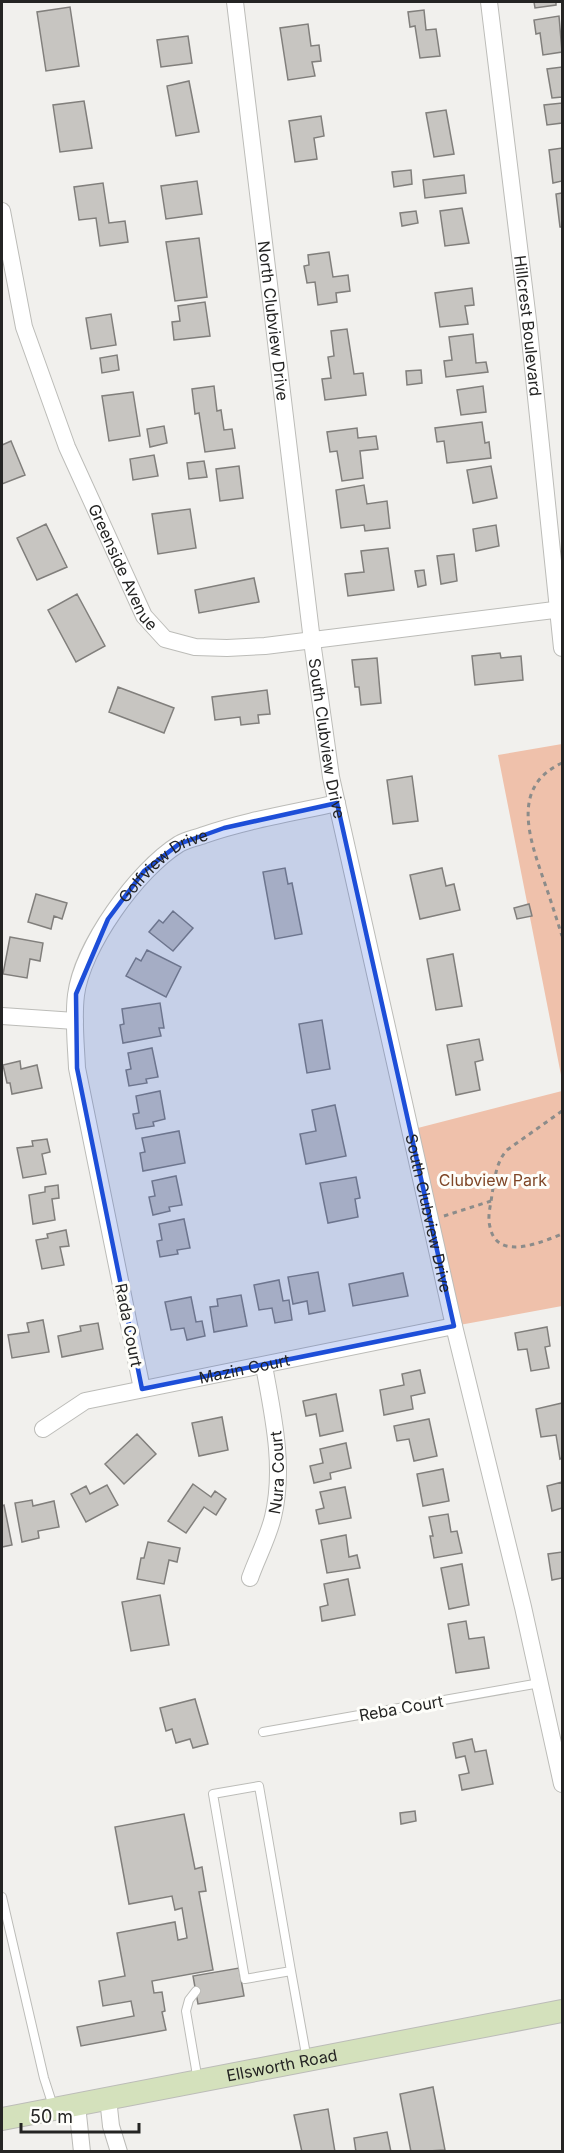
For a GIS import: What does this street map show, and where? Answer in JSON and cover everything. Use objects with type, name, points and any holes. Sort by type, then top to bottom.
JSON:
[{"type":"main road","name":"Ellsworth Road","points":[[2,2119],[562,2011]]},
{"type":"street","name":"North Clubview Drive","points":[[235,2],[312,641]]},
{"type":"street","name":"Hillcrest Boulevard","points":[[489,2],[528,320],[560,609],[562,648]]},
{"type":"street","name":"Greenside Avenue","points":[[2,211],[24,327],[67,447],[144,616],[165,639],[195,647],[246,647],[312,641],[560,609]]},
{"type":"street","name":"South Clubview Drive","points":[[312,641],[331,777],[454,1326],[540,1683],[562,1785]]},
{"type":"street","name":"Golfview Drive","points":[[116,1261],[77,1068],[75,1021],[76,994],[82,973],[108,919],[144,872],[179,844],[224,828],[337,803]]},
{"type":"street","points":[[2,1016],[75,1021]]},
{"type":"street","name":"Rada Court","points":[[116,1261],[141,1389]]},
{"type":"street","name":"Mazin Court","points":[[43,1429],[85,1401],[454,1326]]},
{"type":"street","name":"Nura Court","points":[[250,1578],[273,1518],[277,1485],[275,1428],[264,1366]]},
{"type":"street","points":[[108,2098],[111,2126],[118,2151]]},
{"type":"street","points":[[77,2105],[82,2151]]},
{"type":"lane","name":"Reba Court","points":[[263,1732],[540,1683]]},
{"type":"lane","points":[[291,1971],[245,1979],[213,1794],[259,1786],[307,2060]]},
{"type":"lane","points":[[2,1897],[44,2078],[54,2109]]},
{"type":"lane","points":[[196,1991],[189,2000],[186,2011],[198,2081]]},
{"type":"path","points":[[562,763],[544,774],[535,787],[529,802],[527,818],[536,858],[562,936]]},
{"type":"path","points":[[562,1111],[507,1150],[500,1158],[489,1216],[490,1228],[494,1237],[500,1242],[520,1248],[562,1234]]},
{"type":"path","points":[[430,1219],[491,1201]]},
{"type":"highlighted area","points":[[337,803],[454,1326],[142,1389],[77,1068],[76,994],[108,919],[144,871],[179,844],[224,828]]},
{"type":"green space","points":[[562,744],[562,1080],[498,755]]},
{"type":"green space","name":"Clubview Park","points":[[562,1091],[562,1306],[454,1326],[410,1130]]},
{"type":"building","points":[[534,2],[556,2],[556,5],[535,8]]},
{"type":"building","points":[[70,7],[79,66],[46,71],[37,12]]},
{"type":"building","points":[[424,10],[426,30],[436,29],[440,56],[420,58],[415,26],[410,27],[408,12]]},
{"type":"building","points":[[559,16],[562,52],[543,55],[540,33],[536,34],[534,20]]},
{"type":"building","points":[[308,24],[311,46],[319,45],[321,61],[312,62],[315,76],[288,80],[280,28]]},
{"type":"building","points":[[188,36],[192,63],[161,67],[157,40]]},
{"type":"building","points":[[562,67],[562,97],[552,98],[547,69]]},
{"type":"building","points":[[189,81],[199,132],[176,136],[167,86]]},
{"type":"building","points":[[84,101],[92,148],[60,152],[53,105]]},
{"type":"building","points":[[562,103],[562,123],[547,125],[544,105]]},
{"type":"building","points":[[446,110],[454,154],[434,157],[426,113]]},
{"type":"building","points":[[321,116],[324,136],[314,138],[317,159],[295,162],[289,121]]},
{"type":"building","points":[[562,148],[562,181],[553,183],[549,150]]},
{"type":"building","points":[[411,170],[412,184],[394,187],[392,172]]},
{"type":"building","points":[[464,175],[466,193],[425,198],[423,180]]},
{"type":"building","points":[[197,181],[202,214],[166,219],[161,186]]},
{"type":"building","points":[[103,183],[109,223],[125,221],[128,242],[100,246],[96,218],[79,220],[74,187]]},
{"type":"building","points":[[562,193],[562,227],[560,227],[556,194]]},
{"type":"building","points":[[462,208],[469,243],[445,246],[440,211]]},
{"type":"building","points":[[416,211],[418,223],[402,226],[400,213]]},
{"type":"building","points":[[199,238],[207,297],[175,301],[166,242]]},
{"type":"building","points":[[329,252],[333,277],[348,275],[350,291],[336,293],[337,302],[318,305],[315,282],[307,283],[304,266],[309,265],[308,255]]},
{"type":"building","points":[[472,288],[474,305],[465,306],[468,324],[440,327],[435,293]]},
{"type":"building","points":[[205,302],[210,336],[174,340],[172,322],[180,321],[178,306]]},
{"type":"building","points":[[111,314],[116,345],[91,349],[86,318]]},
{"type":"building","points":[[347,329],[354,374],[363,373],[366,395],[325,400],[322,379],[331,378],[328,357],[334,356],[331,331]]},
{"type":"building","points":[[473,334],[476,363],[486,362],[488,372],[446,377],[444,361],[452,360],[449,337]]},
{"type":"building","points":[[117,355],[119,370],[102,373],[100,358]]},
{"type":"building","points":[[421,370],[422,383],[407,385],[406,371]]},
{"type":"building","points":[[214,386],[217,411],[221,410],[224,430],[232,429],[235,448],[205,452],[199,413],[195,414],[192,389]]},
{"type":"building","points":[[483,386],[486,412],[461,415],[457,390]]},
{"type":"building","points":[[133,392],[140,436],[109,441],[102,396]]},
{"type":"building","points":[[482,422],[485,443],[489,442],[491,458],[447,463],[444,441],[437,442],[435,428]]},
{"type":"building","points":[[164,426],[167,443],[150,447],[147,429]]},
{"type":"building","points":[[357,428],[358,438],[376,436],[378,449],[360,451],[363,478],[342,481],[337,451],[330,452],[327,432]]},
{"type":"building","points":[[11,441],[25,475],[2,484],[2,445]]},
{"type":"building","points":[[154,455],[158,476],[133,480],[130,459]]},
{"type":"building","points":[[204,461],[207,477],[189,479],[187,463]]},
{"type":"building","points":[[239,466],[243,498],[220,501],[216,469]]},
{"type":"building","points":[[491,466],[497,498],[473,503],[467,470]]},
{"type":"building","points":[[364,485],[367,504],[387,501],[390,528],[365,531],[364,525],[341,528],[336,490]]},
{"type":"building","points":[[190,509],[196,548],[158,554],[152,514]]},
{"type":"building","points":[[46,524],[67,567],[37,580],[17,538]]},
{"type":"building","points":[[496,525],[499,546],[476,551],[473,529]]},
{"type":"building","points":[[388,548],[394,590],[348,596],[345,574],[364,572],[361,551]]},
{"type":"building","points":[[454,554],[457,581],[441,584],[437,556]]},
{"type":"building","points":[[424,570],[426,585],[418,587],[415,571]]},
{"type":"building","points":[[254,578],[259,602],[199,613],[195,590]]},
{"type":"building","points":[[77,594],[105,646],[76,662],[48,610]]},
{"type":"building","points":[[500,653],[501,658],[521,656],[523,680],[475,685],[472,656]]},
{"type":"building","points":[[377,658],[381,703],[361,705],[359,687],[355,687],[352,660]]},
{"type":"building","points":[[118,687],[174,708],[164,733],[109,712]]},
{"type":"building","points":[[267,690],[270,714],[258,715],[259,723],[241,725],[240,717],[215,720],[212,697]]},
{"type":"building","points":[[412,776],[418,821],[393,824],[387,780]]},
{"type":"building","points":[[285,868],[288,884],[292,883],[302,934],[275,939],[263,872]]},
{"type":"building","points":[[442,868],[446,886],[454,884],[460,910],[420,919],[410,875]]},
{"type":"building","points":[[36,894],[67,903],[62,919],[54,916],[51,929],[28,922]]},
{"type":"building","points":[[529,904],[532,916],[517,919],[514,908]]},
{"type":"building","points":[[173,911],[193,928],[173,951],[149,932],[159,920],[163,923]]},
{"type":"building","points":[[10,937],[43,943],[40,961],[30,959],[27,978],[3,974]]},
{"type":"building","points":[[147,950],[181,967],[166,997],[126,976],[136,958],[141,961]]},
{"type":"building","points":[[453,954],[462,1006],[436,1010],[427,959]]},
{"type":"building","points":[[160,1003],[164,1028],[159,1028],[161,1036],[123,1043],[120,1025],[124,1024],[122,1009]]},
{"type":"building","points":[[322,1020],[330,1069],[307,1073],[299,1024]]},
{"type":"building","points":[[479,1039],[483,1060],[475,1062],[480,1090],[456,1095],[447,1045]]},
{"type":"building","points":[[152,1048],[158,1077],[146,1079],[147,1083],[129,1086],[126,1070],[131,1069],[128,1053]]},
{"type":"building","points":[[20,1061],[21,1069],[37,1065],[42,1088],[12,1094],[3,1065]]},
{"type":"building","points":[[160,1091],[165,1119],[153,1122],[154,1126],[136,1129],[133,1114],[139,1113],[136,1096]]},
{"type":"building","points":[[335,1105],[346,1156],[306,1164],[300,1134],[316,1131],[312,1110]]},
{"type":"building","points":[[179,1131],[185,1163],[143,1171],[140,1153],[145,1152],[142,1138]]},
{"type":"building","points":[[47,1139],[50,1152],[42,1154],[46,1174],[23,1178],[17,1148],[33,1146],[32,1141]]},
{"type":"building","points":[[176,1176],[182,1205],[169,1207],[170,1211],[153,1215],[149,1197],[155,1196],[152,1181]]},
{"type":"building","points":[[356,1177],[360,1198],[355,1199],[358,1217],[328,1223],[320,1183]]},
{"type":"building","points":[[58,1185],[59,1198],[52,1199],[55,1220],[33,1224],[29,1195],[45,1192],[45,1187]]},
{"type":"building","points":[[184,1219],[190,1248],[177,1250],[178,1254],[160,1257],[157,1241],[162,1240],[159,1224]]},
{"type":"building","points":[[66,1230],[69,1246],[60,1247],[64,1265],[42,1269],[36,1240],[48,1238],[47,1234]]},
{"type":"building","points":[[318,1272],[325,1311],[309,1314],[307,1301],[293,1304],[288,1277]]},
{"type":"building","points":[[403,1273],[408,1296],[353,1306],[349,1284]]},
{"type":"building","points":[[279,1280],[283,1301],[289,1300],[292,1320],[275,1323],[272,1308],[259,1310],[254,1285]]},
{"type":"building","points":[[241,1295],[247,1326],[214,1332],[210,1307],[218,1306],[217,1299]]},
{"type":"building","points":[[191,1297],[196,1322],[202,1321],[205,1336],[187,1340],[184,1328],[171,1330],[165,1302]]},
{"type":"building","points":[[43,1320],[49,1352],[12,1358],[8,1335],[29,1332],[27,1323]]},
{"type":"building","points":[[98,1323],[103,1349],[62,1357],[58,1336],[81,1331],[80,1326]]},
{"type":"building","points":[[547,1327],[550,1346],[545,1347],[549,1368],[531,1371],[527,1349],[518,1350],[515,1333]]},
{"type":"building","points":[[420,1370],[425,1393],[411,1396],[413,1409],[384,1415],[380,1390],[404,1385],[402,1374]]},
{"type":"building","points":[[336,1394],[343,1431],[320,1436],[316,1414],[306,1416],[303,1401]]},
{"type":"building","points":[[562,1403],[562,1458],[560,1459],[556,1435],[541,1437],[536,1409]]},
{"type":"building","points":[[222,1417],[228,1450],[199,1456],[192,1423]]},
{"type":"building","points":[[429,1419],[437,1456],[414,1461],[409,1439],[397,1441],[394,1426]]},
{"type":"building","points":[[137,1434],[156,1454],[124,1484],[105,1464]]},
{"type":"building","points":[[346,1443],[351,1468],[330,1473],[331,1479],[314,1483],[310,1466],[323,1463],[320,1449]]},
{"type":"building","points":[[443,1469],[449,1501],[423,1506],[417,1474]]},
{"type":"building","points":[[562,1482],[562,1508],[552,1511],[547,1486]]},
{"type":"building","points":[[193,1484],[211,1497],[215,1491],[226,1499],[216,1515],[204,1507],[186,1533],[168,1521]]},
{"type":"building","points":[[107,1485],[118,1505],[86,1522],[71,1494],[86,1486],[90,1494]]},
{"type":"building","points":[[345,1487],[351,1518],[319,1524],[316,1510],[324,1508],[320,1492]]},
{"type":"building","points":[[32,1500],[33,1506],[54,1501],[59,1527],[38,1531],[39,1538],[22,1542],[15,1503]]},
{"type":"building","points":[[4,1505],[12,1545],[2,1547],[2,1506]]},
{"type":"building","points":[[448,1514],[451,1532],[457,1531],[462,1553],[434,1558],[429,1517]]},
{"type":"building","points":[[346,1535],[349,1557],[357,1555],[360,1568],[327,1573],[321,1540]]},
{"type":"building","points":[[148,1542],[180,1548],[177,1562],[169,1560],[164,1584],[137,1579],[141,1558],[144,1558]]},
{"type":"building","points":[[562,1552],[562,1578],[552,1580],[548,1554]]},
{"type":"building","points":[[462,1564],[469,1605],[449,1609],[441,1568]]},
{"type":"building","points":[[348,1579],[355,1615],[322,1621],[320,1607],[328,1605],[324,1584]]},
{"type":"building","points":[[160,1595],[169,1645],[131,1651],[122,1602]]},
{"type":"building","points":[[466,1621],[469,1639],[484,1637],[489,1668],[456,1673],[448,1624]]},
{"type":"building","points":[[195,1699],[208,1744],[193,1748],[190,1739],[176,1743],[172,1729],[166,1731],[160,1708]]},
{"type":"building","points":[[472,1739],[475,1752],[486,1750],[493,1784],[462,1790],[459,1775],[469,1773],[465,1756],[456,1758],[453,1743]]},
{"type":"building","points":[[415,1811],[416,1821],[401,1824],[400,1813]]},
{"type":"building","points":[[184,1814],[195,1869],[202,1867],[206,1891],[199,1892],[213,1970],[152,1981],[154,1993],[162,1992],[165,2011],[162,2012],[166,2030],[81,2046],[77,2027],[134,2016],[131,2001],[103,2006],[99,1981],[125,1976],[117,1933],[175,1922],[178,1940],[187,1938],[182,1908],[175,1910],[172,1896],[129,1904],[115,1827]]},
{"type":"building","points":[[239,1968],[244,1996],[198,2004],[193,1976]]},
{"type":"building","points":[[433,2087],[445,2150],[411,2152],[400,2094]]},
{"type":"building","points":[[328,2109],[335,2152],[302,2152],[294,2115]]},
{"type":"building","points":[[387,2132],[391,2152],[356,2152],[354,2138]]}]
